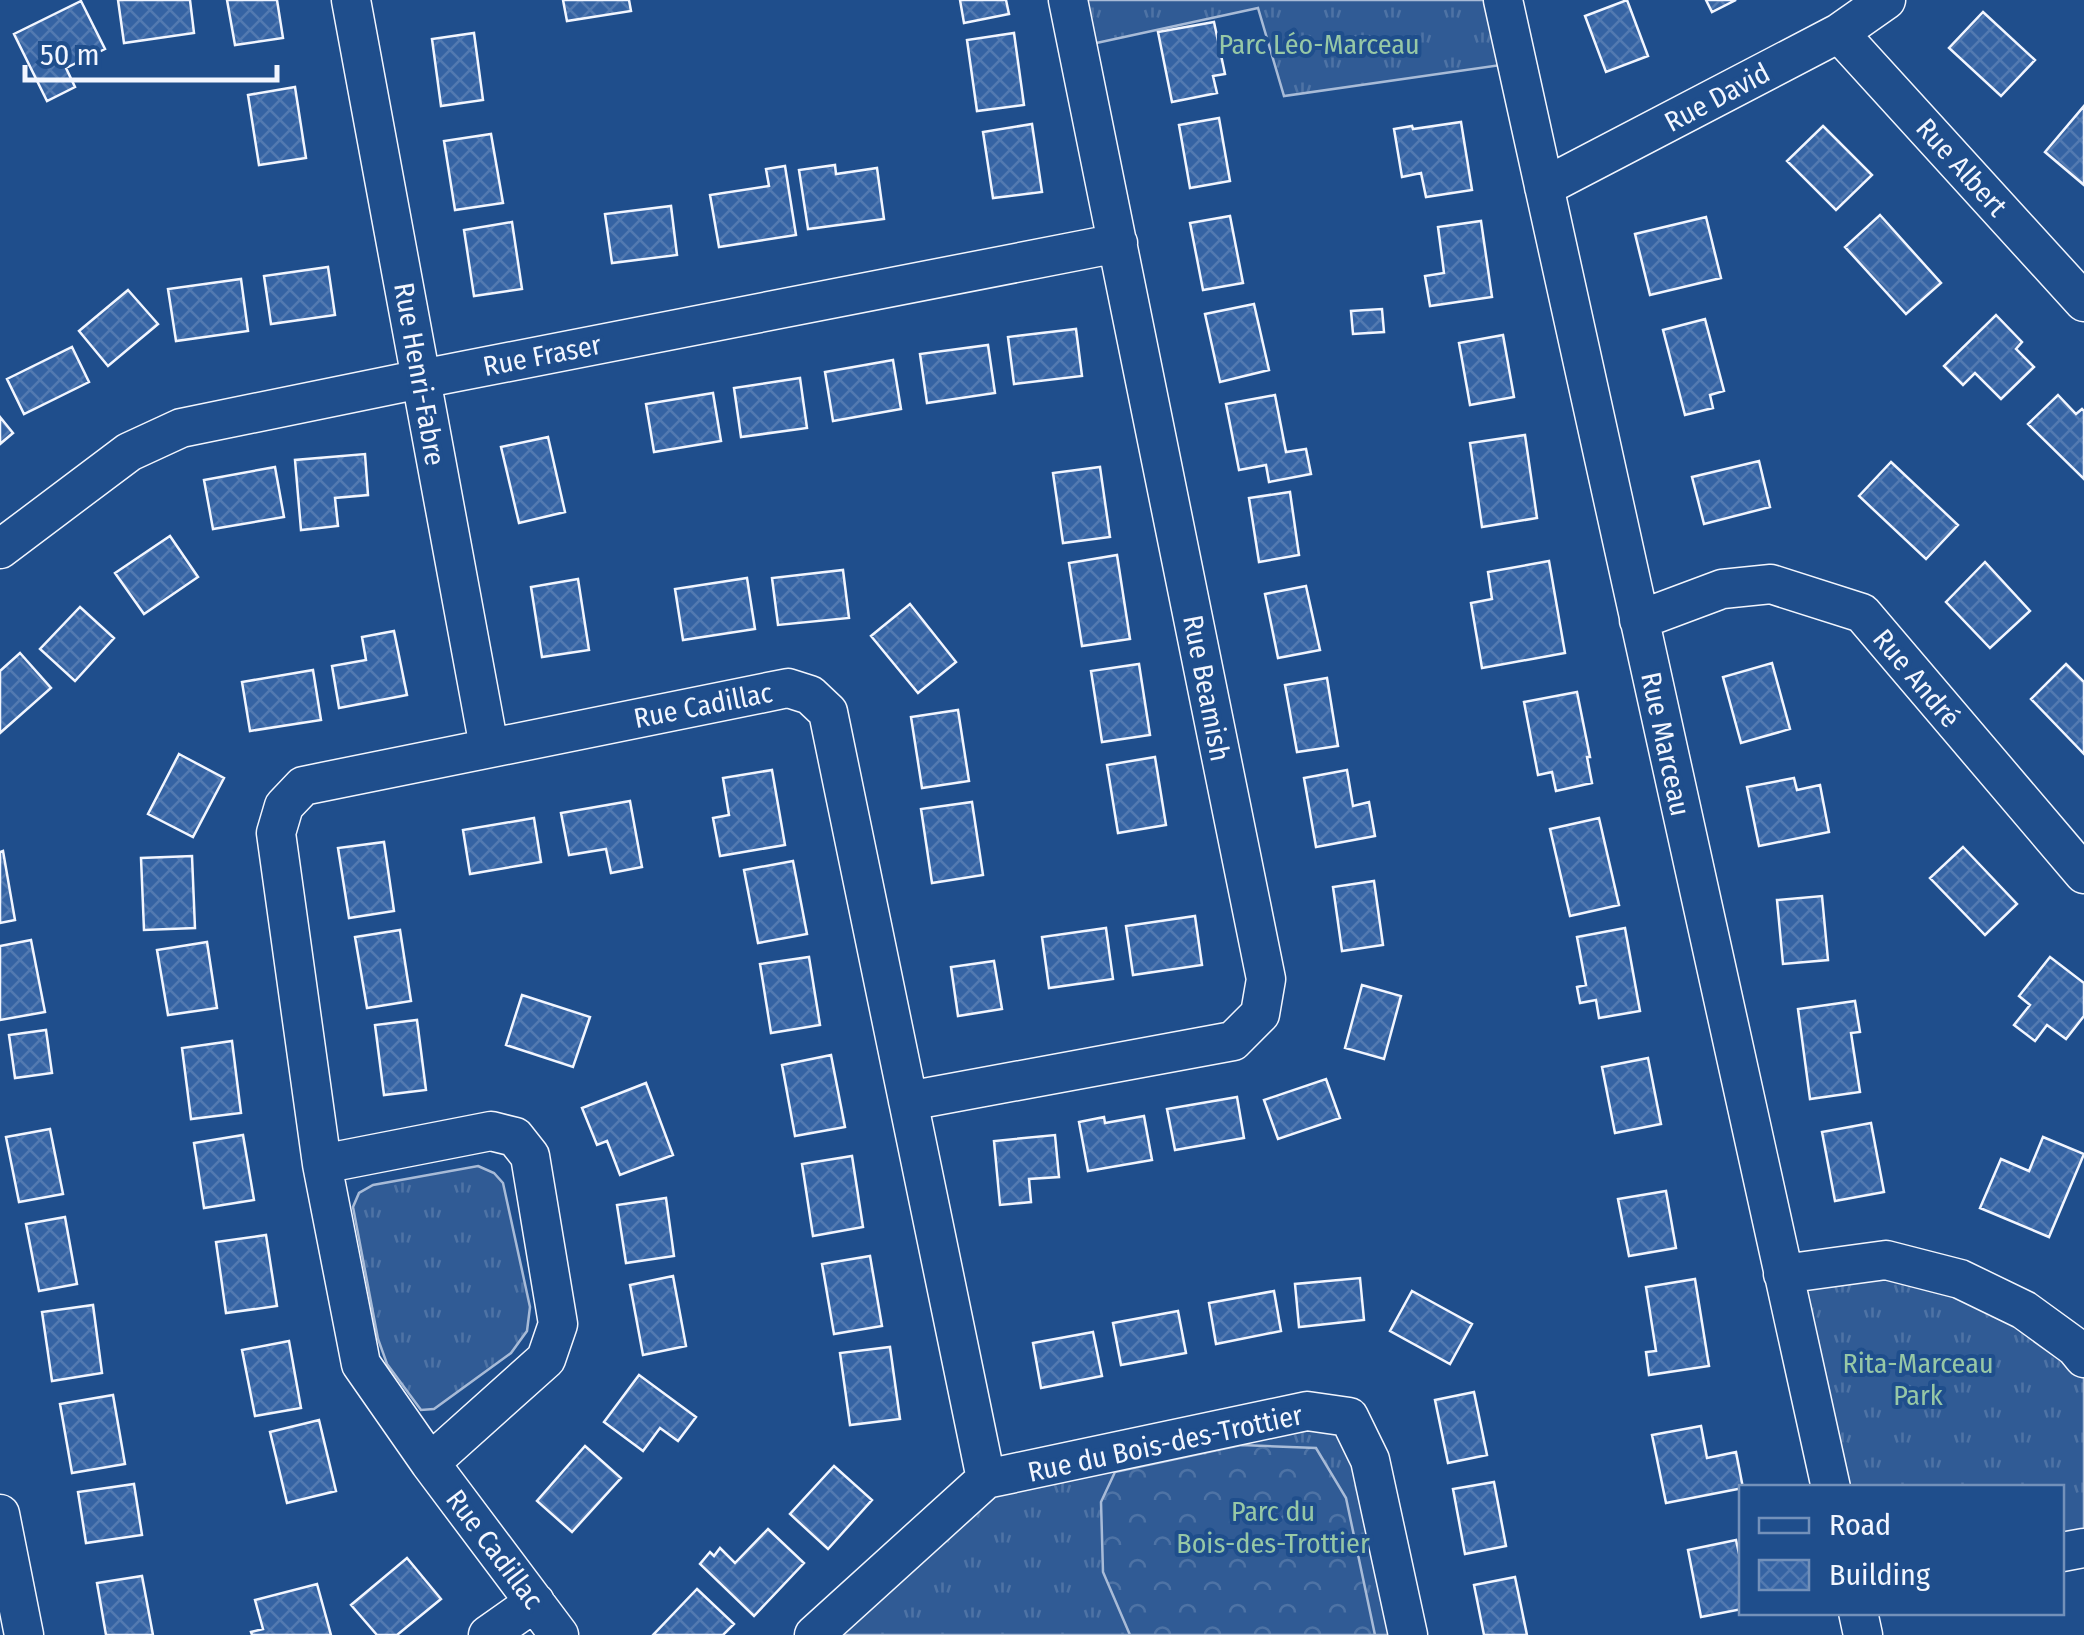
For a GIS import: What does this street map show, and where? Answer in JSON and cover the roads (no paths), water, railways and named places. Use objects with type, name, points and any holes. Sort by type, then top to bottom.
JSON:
[{"type":"street","name":"Rue Henri-Fabre","points":[[351,0],[488,747]]},
{"type":"street","name":"Rue Beamish","points":[[908,1102],[1233,1041],[1260,1014],[1266,979],[1068,0]]},
{"type":"street","name":"Rue Marceau","points":[[1502,0],[1829,1485]]},
{"type":"street","name":"Rue David","points":[[1544,187],[1839,33],[1886,0]]},
{"type":"street","name":"Rue Albert","points":[[1839,33],[2084,302]]},
{"type":"street","name":"Rue Fraser","points":[[0,549],[129,452],[180,428],[1118,243]]},
{"type":"street","name":"Rue André","points":[[1639,620],[1722,589],[1771,584],[1862,613],[2084,874]]},
{"type":"street","name":"Rue Cadillac","points":[[559,1635],[361,1364],[322,1164],[276,833],[284,806],[303,786],[788,688],[810,695],[828,712],[986,1480]]},
{"type":"street","name":"Rue Cadillac","points":[[322,1164],[491,1131],[515,1137],[530,1156],[558,1324],[546,1359],[430,1463]]},
{"type":"street","points":[[1783,1274],[1886,1260],[1960,1278],[2024,1310],[2084,1358]]},
{"type":"street","name":"Rue du Bois-des-Trottier","points":[[814,1635],[986,1480],[1307,1410],[1349,1417],[1370,1460],[1408,1635]]},
{"type":"street","points":[[0,1514],[24,1635]]},
{"type":"street","points":[[488,1635],[534,1602]]},
{"type":"park label","name":"Parc Léo-Marceau","points":[[1319,44]]},
{"type":"park label","name":"Rita-Marceau Park","points":[[1918,1379]]},
{"type":"park label","name":"Parc du Bois-des-Trottier","points":[[1273,1527]]}]
